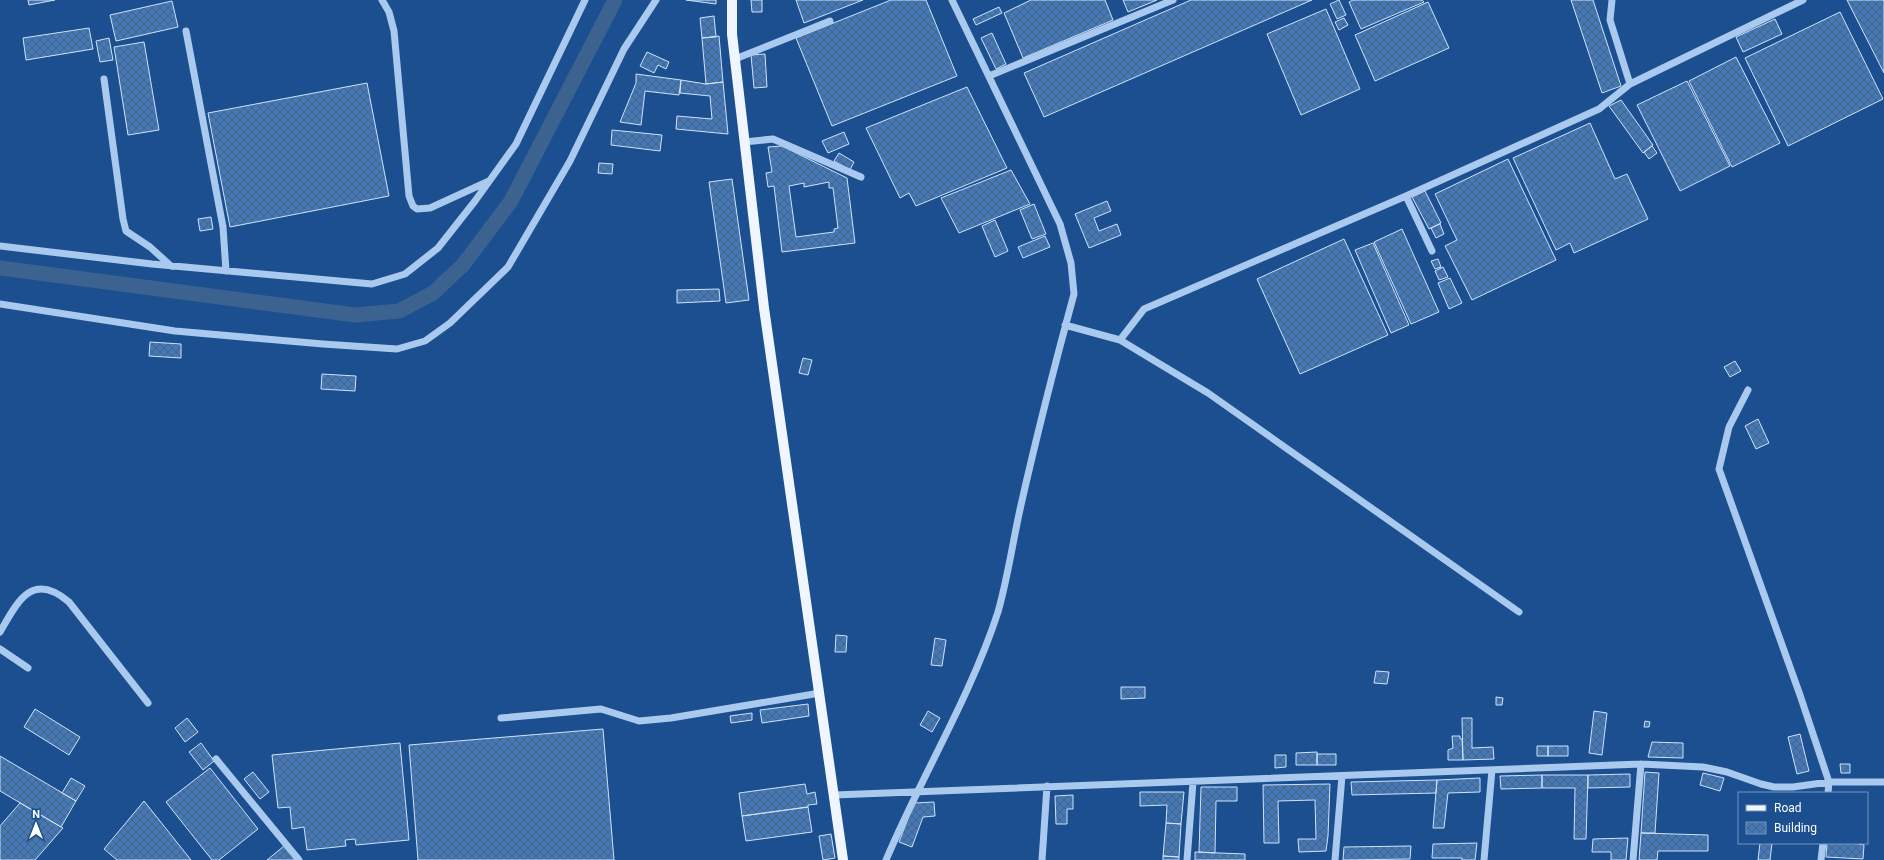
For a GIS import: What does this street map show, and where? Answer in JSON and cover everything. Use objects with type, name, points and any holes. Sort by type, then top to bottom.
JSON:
[{"type":"main road","points":[[732,0],[732,34],[764,308],[843,860]]},
{"type":"street","points":[[382,0],[389,12],[394,31],[409,196],[413,206],[417,209],[430,208],[489,180]]},
{"type":"street","points":[[0,246],[171,266],[372,284],[405,274],[438,248],[516,144],[585,0]]},
{"type":"street","points":[[0,304],[175,331],[323,344],[397,348],[425,341],[450,323],[508,267],[570,162],[624,49],[656,0]]},
{"type":"street","points":[[886,860],[901,824],[918,792],[975,672],[998,611],[1021,504],[1074,294],[1071,263],[1060,224],[952,0]]},
{"type":"street","points":[[989,76],[1173,0]]},
{"type":"street","points":[[1612,0],[1610,20],[1630,84]]},
{"type":"street","points":[[1120,340],[1144,309],[1406,196],[1600,109],[1630,84],[1803,0]]},
{"type":"street","points":[[735,59],[830,21]]},
{"type":"street","points":[[186,31],[223,227],[226,271]]},
{"type":"street","points":[[104,79],[123,220],[126,231],[150,247],[171,266]]},
{"type":"street","points":[[744,142],[772,139],[861,177]]},
{"type":"street","points":[[1406,196],[1432,251]]},
{"type":"street","points":[[1065,325],[1120,340],[1208,393],[1520,612]]},
{"type":"street","points":[[1748,390],[1729,427],[1719,469],[1800,695],[1829,782],[1828,792]]},
{"type":"street","points":[[0,632],[18,601],[27,593],[38,589],[58,593],[69,602],[148,703]]},
{"type":"street","points":[[0,649],[28,668]]},
{"type":"street","points":[[501,718],[601,710],[639,721],[671,718],[820,693]]},
{"type":"street","points":[[216,759],[299,860]]},
{"type":"street","points":[[834,795],[1641,764],[1703,767],[1726,772],[1774,787],[1793,787],[1829,782],[1884,782]]},
{"type":"street","points":[[1633,860],[1641,764]]},
{"type":"street","points":[[1484,860],[1492,770]]},
{"type":"street","points":[[1335,860],[1342,776]]},
{"type":"street","points":[[1187,860],[1193,782]]},
{"type":"street","points":[[1042,860],[1047,786]]},
{"type":"street","points":[[1821,860],[1823,844]]},
{"type":"building","points":[[28,0],[55,0],[29,5]]},
{"type":"building","points":[[686,0],[716,0],[716,4]]},
{"type":"building","points":[[751,0],[762,0],[762,12],[752,12]]},
{"type":"building","points":[[796,0],[863,0],[804,23]]},
{"type":"building","points":[[891,0],[926,0],[957,76],[832,126],[796,38]]},
{"type":"building","points":[[1031,0],[1105,0],[1113,20],[1023,58],[1004,13]]},
{"type":"building","points":[[1123,0],[1157,0],[1128,12]]},
{"type":"building","points":[[1191,0],[1312,0],[1044,117],[1024,73]]},
{"type":"building","points":[[1339,0],[1346,15],[1337,19],[1330,4]]},
{"type":"building","points":[[1353,0],[1422,0],[1424,2],[1361,29],[1349,2]]},
{"type":"building","points":[[1571,0],[1593,0],[1621,86],[1602,93]]},
{"type":"building","points":[[1847,0],[1884,0],[1884,73]]},
{"type":"building","points":[[172,1],[178,27],[116,41],[110,15]]},
{"type":"building","points":[[1428,2],[1449,48],[1375,81],[1355,35]]},
{"type":"building","points":[[999,7],[1002,13],[976,25],[973,19]]},
{"type":"building","points":[[1326,9],[1360,89],[1301,115],[1267,34]]},
{"type":"building","points":[[1840,12],[1883,99],[1788,146],[1745,58]]},
{"type":"building","points":[[714,16],[716,37],[702,38],[700,18]]},
{"type":"building","points":[[1344,18],[1348,25],[1339,30],[1335,22]]},
{"type":"building","points":[[1775,19],[1782,34],[1743,52],[1736,37]]},
{"type":"building","points":[[89,28],[93,49],[26,60],[23,38]]},
{"type":"building","points":[[992,33],[1006,64],[996,69],[981,38]]},
{"type":"building","points":[[719,36],[723,82],[706,84],[702,38]]},
{"type":"building","points":[[109,38],[113,60],[100,62],[96,41]]},
{"type":"building","points":[[144,42],[159,130],[128,135],[114,47]]},
{"type":"building","points":[[647,52],[669,62],[666,69],[658,65],[654,73],[640,66]]},
{"type":"building","points":[[765,54],[767,87],[754,88],[751,55]]},
{"type":"building","points":[[1736,57],[1780,143],[1732,167],[1689,81]]},
{"type":"building","points":[[636,74],[681,80],[679,95],[645,91],[641,125],[620,122],[636,83]]},
{"type":"building","points":[[681,80],[706,84],[723,82],[728,134],[676,129],[677,116],[712,119],[710,96],[680,93]]},
{"type":"building","points":[[1687,81],[1730,166],[1680,191],[1637,105]]},
{"type":"building","points":[[367,83],[389,196],[230,227],[208,113]]},
{"type":"building","points":[[967,87],[1007,168],[916,206],[909,193],[900,198],[866,128]]},
{"type":"building","points":[[1621,100],[1653,145],[1643,153],[1609,106]]},
{"type":"building","points":[[1590,123],[1615,179],[1627,174],[1648,219],[1574,253],[1570,243],[1556,250],[1513,158]]},
{"type":"building","points":[[612,130],[662,135],[660,151],[611,145]]},
{"type":"building","points":[[844,132],[849,144],[828,153],[822,141]]},
{"type":"building","points":[[782,146],[847,178],[855,243],[782,252],[774,186],[768,187],[766,173],[772,172],[768,147]],"holes":[[[829,182],[829,188],[833,188],[838,228],[834,229],[834,232],[796,237],[789,186],[804,183],[804,187]]]},
{"type":"building","points":[[1652,146],[1657,153],[1649,159],[1644,152]]},
{"type":"building","points":[[839,153],[854,162],[850,170],[834,161]]},
{"type":"building","points":[[1508,159],[1556,260],[1472,300],[1445,246],[1457,240],[1435,194]]},
{"type":"building","points":[[599,163],[613,164],[612,174],[598,173]]},
{"type":"building","points":[[1011,170],[1030,204],[959,233],[941,198]]},
{"type":"building","points":[[732,179],[749,300],[726,303],[709,182]]},
{"type":"building","points":[[1425,191],[1441,223],[1429,229],[1412,197]]},
{"type":"building","points":[[1107,201],[1111,211],[1094,218],[1099,231],[1117,224],[1121,235],[1089,248],[1075,214]]},
{"type":"building","points":[[1034,204],[1046,234],[1032,239],[1020,210]]},
{"type":"building","points":[[211,217],[213,229],[200,231],[198,219]]},
{"type":"building","points":[[995,220],[1008,251],[995,257],[982,226]]},
{"type":"building","points":[[1440,224],[1444,234],[1436,238],[1431,228]]},
{"type":"building","points":[[1402,229],[1439,312],[1411,324],[1374,242]]},
{"type":"building","points":[[1045,236],[1050,247],[1023,258],[1018,247]]},
{"type":"building","points":[[1344,239],[1388,335],[1300,374],[1257,279]]},
{"type":"building","points":[[1373,243],[1409,325],[1391,333],[1355,250]]},
{"type":"building","points":[[1438,259],[1441,267],[1435,269],[1431,261]]},
{"type":"building","points":[[1443,267],[1448,277],[1439,280],[1435,271]]},
{"type":"building","points":[[1450,278],[1462,303],[1449,309],[1438,283]]},
{"type":"building","points":[[719,289],[720,301],[677,303],[677,290]]},
{"type":"building","points":[[150,342],[181,344],[181,358],[149,356]]},
{"type":"building","points":[[803,358],[812,360],[808,375],[799,373]]},
{"type":"building","points":[[1735,361],[1741,371],[1730,377],[1724,367]]},
{"type":"building","points":[[322,374],[356,376],[355,391],[321,389]]},
{"type":"building","points":[[1758,419],[1769,443],[1756,449],[1745,426]]},
{"type":"building","points":[[836,635],[847,636],[846,652],[835,652]]},
{"type":"building","points":[[935,638],[946,640],[942,666],[931,665]]},
{"type":"building","points":[[1376,671],[1389,672],[1387,684],[1374,683]]},
{"type":"building","points":[[1121,687],[1145,687],[1145,698],[1121,699]]},
{"type":"building","points":[[1496,697],[1503,698],[1502,705],[1496,705]]},
{"type":"building","points":[[808,704],[809,716],[762,723],[760,710]]},
{"type":"building","points":[[35,709],[80,737],[69,755],[24,727]]},
{"type":"building","points":[[928,711],[940,718],[932,732],[920,725]]},
{"type":"building","points":[[1594,711],[1607,713],[1602,755],[1589,753]]},
{"type":"building","points":[[752,713],[752,720],[731,723],[730,716]]},
{"type":"building","points":[[187,718],[198,732],[185,742],[175,728]]},
{"type":"building","points":[[1462,718],[1472,718],[1472,748],[1493,747],[1494,759],[1463,760]]},
{"type":"building","points":[[1645,721],[1650,722],[1649,727],[1644,727]]},
{"type":"building","points":[[603,729],[614,860],[418,860],[409,745]]},
{"type":"building","points":[[1800,734],[1809,771],[1797,774],[1788,737]]},
{"type":"building","points":[[1452,736],[1460,736],[1460,739],[1462,739],[1463,760],[1448,760],[1448,750],[1453,748]]},
{"type":"building","points":[[1652,742],[1683,743],[1683,758],[1648,757]]},
{"type":"building","points":[[201,743],[214,761],[203,770],[189,752]]},
{"type":"building","points":[[400,743],[409,840],[356,845],[355,839],[345,840],[346,846],[307,850],[304,827],[292,829],[290,807],[278,808],[272,755]]},
{"type":"building","points":[[1537,746],[1548,746],[1548,756],[1537,756]]},
{"type":"building","points":[[1548,746],[1568,746],[1568,756],[1548,756]]},
{"type":"building","points":[[1317,752],[1317,765],[1296,765],[1296,753]]},
{"type":"building","points":[[1317,754],[1336,754],[1336,765],[1317,765]]},
{"type":"building","points":[[1275,755],[1286,755],[1286,767],[1275,768]]},
{"type":"building","points":[[0,756],[76,801],[61,827],[0,791]]},
{"type":"building","points":[[1840,764],[1850,764],[1850,773],[1841,773]]},
{"type":"building","points":[[210,768],[258,829],[219,860],[212,860],[166,802]]},
{"type":"building","points":[[253,772],[269,792],[260,799],[244,779]]},
{"type":"building","points":[[1645,772],[1659,773],[1655,833],[1641,833]]},
{"type":"building","points":[[1703,773],[1724,778],[1720,791],[1700,785]]},
{"type":"building","points":[[1630,774],[1630,787],[1588,788],[1588,775]]},
{"type":"building","points":[[1542,775],[1588,775],[1586,839],[1574,839],[1575,788],[1542,788]]},
{"type":"building","points":[[1542,775],[1542,788],[1501,789],[1500,776]]},
{"type":"building","points":[[71,778],[85,786],[76,801],[62,793]]},
{"type":"building","points":[[1480,778],[1480,792],[1448,793],[1444,828],[1433,828],[1437,780]]},
{"type":"building","points":[[1437,780],[1436,793],[1352,795],[1351,782]]},
{"type":"building","points":[[805,784],[807,794],[815,792],[817,804],[808,805],[808,807],[742,816],[739,793]]},
{"type":"building","points":[[1330,784],[1326,851],[1299,852],[1298,839],[1316,839],[1315,800],[1278,801],[1279,843],[1264,843],[1263,785]]},
{"type":"building","points":[[1201,787],[1237,787],[1237,801],[1216,801],[1215,853],[1199,852]]},
{"type":"building","points":[[1140,792],[1184,792],[1181,824],[1166,823],[1167,805],[1140,806]]},
{"type":"building","points":[[1073,795],[1073,809],[1067,809],[1067,824],[1056,824],[1055,796]]},
{"type":"building","points":[[144,801],[191,860],[117,860],[104,849]]},
{"type":"building","points":[[934,802],[935,816],[923,817],[912,847],[899,842],[914,803]]},
{"type":"building","points":[[20,803],[63,828],[35,860],[0,860],[0,826]]},
{"type":"building","points":[[808,807],[812,832],[746,841],[742,816]]},
{"type":"building","points":[[1166,823],[1181,824],[1179,857],[1163,856]]},
{"type":"building","points":[[1641,833],[1708,835],[1708,851],[1658,851],[1657,860],[1639,860]]},
{"type":"building","points":[[831,834],[835,858],[823,860],[819,836]]},
{"type":"building","points":[[1628,838],[1626,860],[1611,860],[1611,852],[1592,852],[1593,839]]},
{"type":"building","points":[[1477,843],[1475,860],[1462,860],[1462,858],[1432,858],[1433,844]]},
{"type":"building","points":[[1760,844],[1772,844],[1770,860],[1758,860]]},
{"type":"building","points":[[1827,844],[1864,845],[1863,859],[1826,857]]},
{"type":"building","points":[[284,846],[296,860],[267,860]]},
{"type":"building","points":[[1411,846],[1410,859],[1343,860],[1344,847]]},
{"type":"building","points":[[1195,852],[1245,854],[1245,860],[1195,860]]},
{"type":"building","points":[[1163,856],[1179,857],[1179,860],[1163,860]]},
{"type":"waterway","points":[[0,268],[355,315],[399,311],[433,293],[463,265],[511,201],[615,0]]}]
